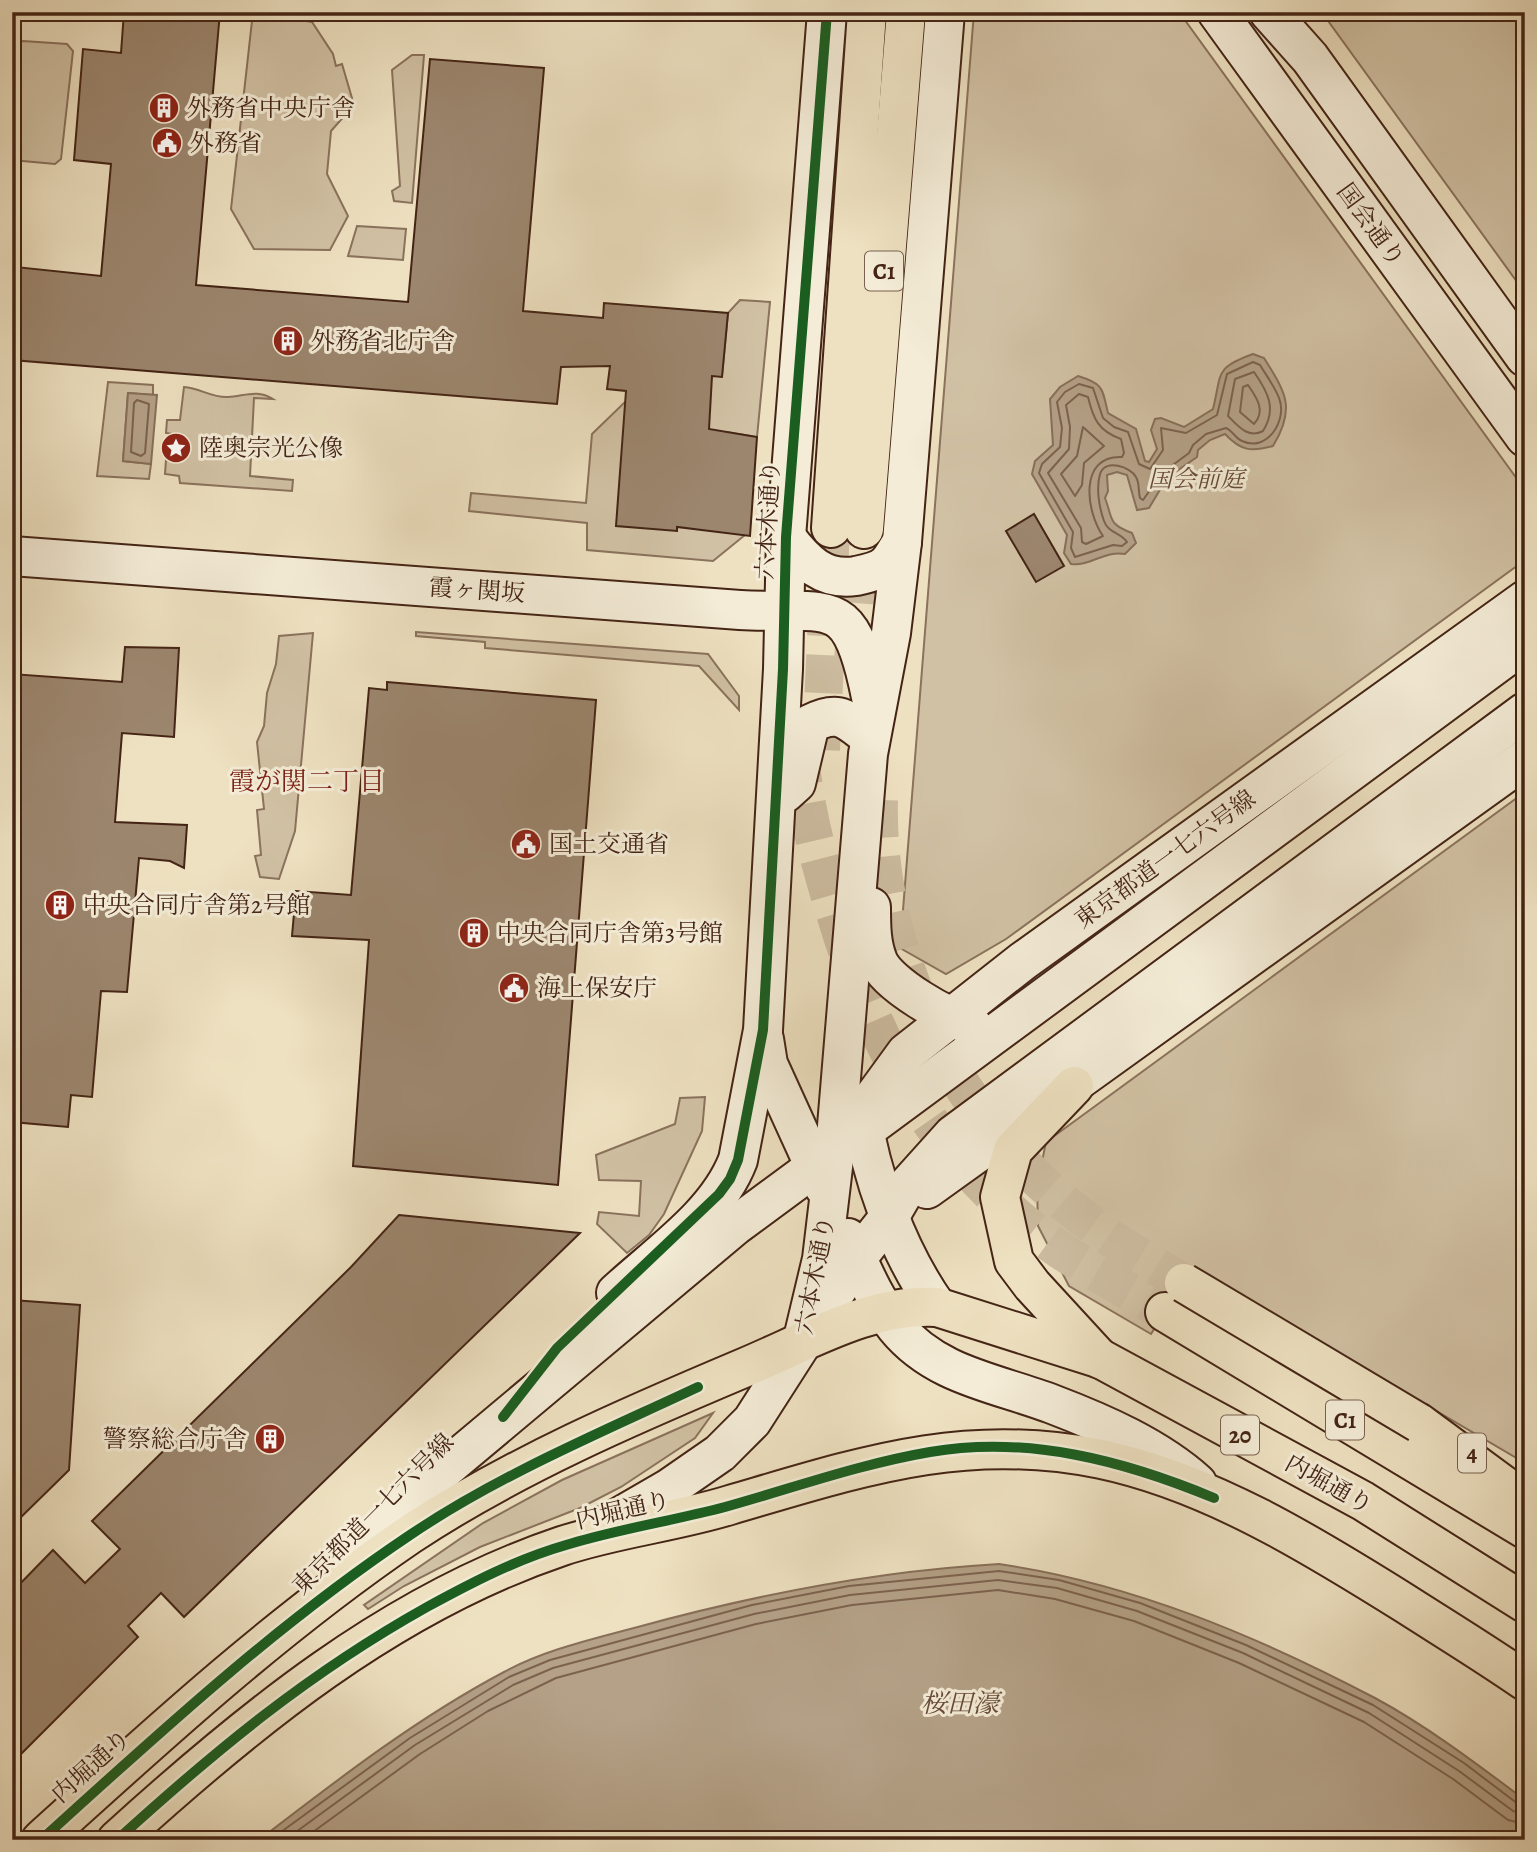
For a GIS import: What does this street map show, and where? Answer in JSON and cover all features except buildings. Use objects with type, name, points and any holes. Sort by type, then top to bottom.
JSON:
[{"type":"highway","name":"C1","points":[[867,12],[847,529],[906,12]]},
{"type":"highway","points":[[1074,1086],[1013,1150],[1000,1197],[1014,1261],[1032,1285],[1101,1359]]},
{"type":"highway","name":"C1","points":[[1525,1501],[1419,1423],[1175,1297],[1525,1529]]},
{"type":"highway","name":"内堀通り","points":[[41,1840],[194,1701],[410,1535],[513,1474],[698,1387],[802,1343],[885,1312],[910,1306],[937,1307],[1101,1359],[1363,1501],[1525,1603]]},
{"type":"highway","name":"4","points":[[1419,1423],[1525,1482]]},
{"type":"highway","name":"内堀通り","points":[[117,1840],[212,1754],[303,1683],[379,1634],[466,1586],[565,1545],[725,1507],[895,1460],[968,1448],[1051,1450],[1105,1460],[1172,1481],[1328,1555],[1525,1681]]},
{"type":"main road","name":"六本木通り","points":[[763,1030],[785,612],[786,537],[827,12]]},
{"type":"main road","name":"六本木通り","points":[[565,1545],[668,1489],[720,1453],[752,1421],[802,1343],[846,1152],[846,1015],[871,734],[891,633],[894,554],[945,12]]},
{"type":"main road","name":"国会通り","points":[[1217,12],[1525,438]]},
{"type":"main road","name":"国会通り","points":[[1269,12],[1310,58],[1525,357]]},
{"type":"main road","points":[[1299,12],[1310,58]]},
{"type":"main road","points":[[786,537],[800,556],[828,576],[840,578],[864,574],[894,554]]},
{"type":"main road","points":[[785,612],[829,610],[842,604],[871,585],[894,554]]},
{"type":"main road","name":"霞ヶ関坂","points":[[12,556],[785,612],[830,612],[848,624],[862,650],[871,734]]},
{"type":"main road","name":"東京都道一七六号線","points":[[846,1152],[906,1053],[1045,945],[1525,600]]},
{"type":"main road","name":"東京都道一七六号線","points":[[299,1618],[422,1488],[503,1417],[736,1225],[846,1152],[1008,1023],[1525,643]]},
{"type":"main road","points":[[802,1343],[857,1258],[890,1216],[914,1178],[953,1135],[1525,712]]},
{"type":"main road","points":[[776,801],[796,783],[810,724],[827,716],[839,715],[871,734],[871,934],[878,961],[892,979],[950,1018],[977,1026],[1008,1023]]},
{"type":"main road","points":[[890,1216],[1074,1086],[1371,867],[1525,759]]},
{"type":"main road","points":[[763,1030],[768,1064],[787,1106],[846,1152],[903,1152],[953,1135]]},
{"type":"main road","points":[[503,1417],[557,1348],[701,1214],[730,1180],[738,1160],[763,1030]]},
{"type":"main road","name":"六本木通り","points":[[846,1152],[890,1216],[924,1288],[937,1307]]},
{"type":"main road","points":[[846,1152],[857,1258],[885,1312],[897,1329],[933,1360],[952,1371],[1052,1404],[1130,1438],[1185,1473],[1214,1499]]},
{"type":"green space","points":[[253,12],[312,22],[333,54],[336,66],[342,64],[354,105],[331,131],[327,174],[348,216],[330,250],[254,249],[231,209]]},
{"type":"green space","name":"国会前庭","points":[[974,12],[1179,12],[1525,490],[1525,560],[1006,939],[946,974],[900,948]]},
{"type":"green space","points":[[1327,12],[1525,12],[1525,293],[1326,18]]},
{"type":"green space","points":[[23,41],[67,44],[73,51],[61,159],[55,164],[12,160],[12,95],[17,45]]},
{"type":"green space","points":[[412,55],[424,55],[412,203],[394,201],[392,191],[400,186],[392,70]]},
{"type":"green space","points":[[357,226],[406,229],[403,260],[348,256]]},
{"type":"green space","points":[[740,300],[770,302],[757,437],[727,432],[702,440],[745,535],[713,561],[587,550],[587,523],[469,511],[471,493],[586,503],[592,434],[625,402],[686,406],[712,376],[722,376],[728,313]]},
{"type":"green space","points":[[108,382],[153,385],[153,395],[128,393],[123,461],[151,464],[149,479],[97,476]]},
{"type":"green space","points":[[184,387],[222,397],[256,394],[273,399],[254,398],[250,476],[293,480],[292,491],[180,483],[179,476],[165,474],[166,460],[176,462],[188,451],[178,435],[166,433],[167,420],[180,420]]},
{"type":"green space","points":[[416,632],[708,654],[739,696],[739,710],[699,666],[485,648],[485,642],[416,636]]},
{"type":"green space","points":[[313,633],[295,831],[279,879],[260,877],[255,856],[261,855],[257,810],[264,809],[257,742],[264,726],[267,693],[276,664],[279,636]]},
{"type":"green space","points":[[1525,792],[1525,1463],[1193,1268],[1151,1334],[1069,1286],[1038,1226],[1037,1186],[1046,1142]]},
{"type":"green space","points":[[705,1097],[702,1131],[664,1214],[649,1235],[627,1253],[597,1224],[599,1212],[639,1216],[641,1181],[599,1180],[596,1155],[675,1124],[680,1098]]},
{"type":"green space","points":[[713,1413],[695,1438],[621,1487],[580,1508],[480,1547],[404,1586],[368,1609],[364,1605],[483,1523],[562,1480]]},
{"type":"water","points":[[1253,354],[1264,358],[1283,391],[1286,411],[1273,446],[1247,449],[1225,434],[1210,440],[1198,450],[1197,457],[1167,478],[1149,508],[1137,510],[1127,475],[1117,472],[1107,475],[1108,491],[1105,498],[1112,520],[1118,527],[1132,533],[1136,543],[1125,554],[1111,554],[1084,563],[1071,564],[1064,553],[1067,535],[1032,474],[1035,461],[1053,445],[1050,399],[1060,387],[1078,376],[1097,385],[1103,392],[1108,413],[1136,429],[1145,461],[1149,462],[1157,449],[1151,430],[1155,419],[1161,418],[1184,427],[1213,409],[1222,373],[1232,363]]},
{"type":"water","points":[[128,393],[157,395],[151,464],[123,461]]},
{"type":"water","name":"桜田濠","points":[[999,1564],[1097,1584],[1145,1598],[1239,1633],[1375,1698],[1433,1733],[1525,1800],[1525,1840],[259,1840],[440,1709],[504,1672],[535,1658],[568,1646],[679,1616],[770,1595],[907,1572]]},
{"type":"tunnel","points":[[821,750],[831,528]]},
{"type":"tunnel","points":[[853,660],[864,529]]},
{"type":"tunnel","points":[[799,747],[814,836],[831,902],[854,972],[895,1064],[920,1106],[948,1146],[981,1183],[1018,1218],[1060,1250],[1165,1312]]},
{"type":"tunnel","points":[[879,800],[881,857],[891,915],[907,971],[930,1026],[958,1079],[992,1127],[1030,1171],[1073,1210],[1099,1230],[1184,1283]]},
{"type":"cycle path","points":[[503,1417],[557,1348],[719,1194],[730,1179],[738,1160],[763,1030],[783,669],[786,537],[827,12]]},
{"type":"cycle path","points":[[41,1840],[266,1642],[410,1535],[514,1474],[698,1387]]},
{"type":"cycle path","points":[[117,1840],[191,1774],[265,1714],[343,1658],[460,1589],[512,1564],[566,1545],[725,1507],[878,1463],[930,1452],[967,1448],[1039,1449],[1075,1455],[1146,1473],[1214,1498]]},
{"type":"place","name":"外務省中央庁舎","points":[[164,108]]},
{"type":"place","name":"外務省","points":[[167,143]]},
{"type":"place","name":"外務省北庁舎","points":[[288,341]]},
{"type":"place","name":"陸奥宗光公像","points":[[176,448]]},
{"type":"place","name":"国土交通省","points":[[526,844]]},
{"type":"place","name":"中央合同庁舎第2号館","points":[[60,905]]},
{"type":"place","name":"中央合同庁舎第3号館","points":[[474,933]]},
{"type":"place","name":"海上保安庁","points":[[514,988]]},
{"type":"place","name":"警察総合庁舎","points":[[270,1439]]},
{"type":"district","name":"霞が関二丁目","points":[[307,781]]}]
